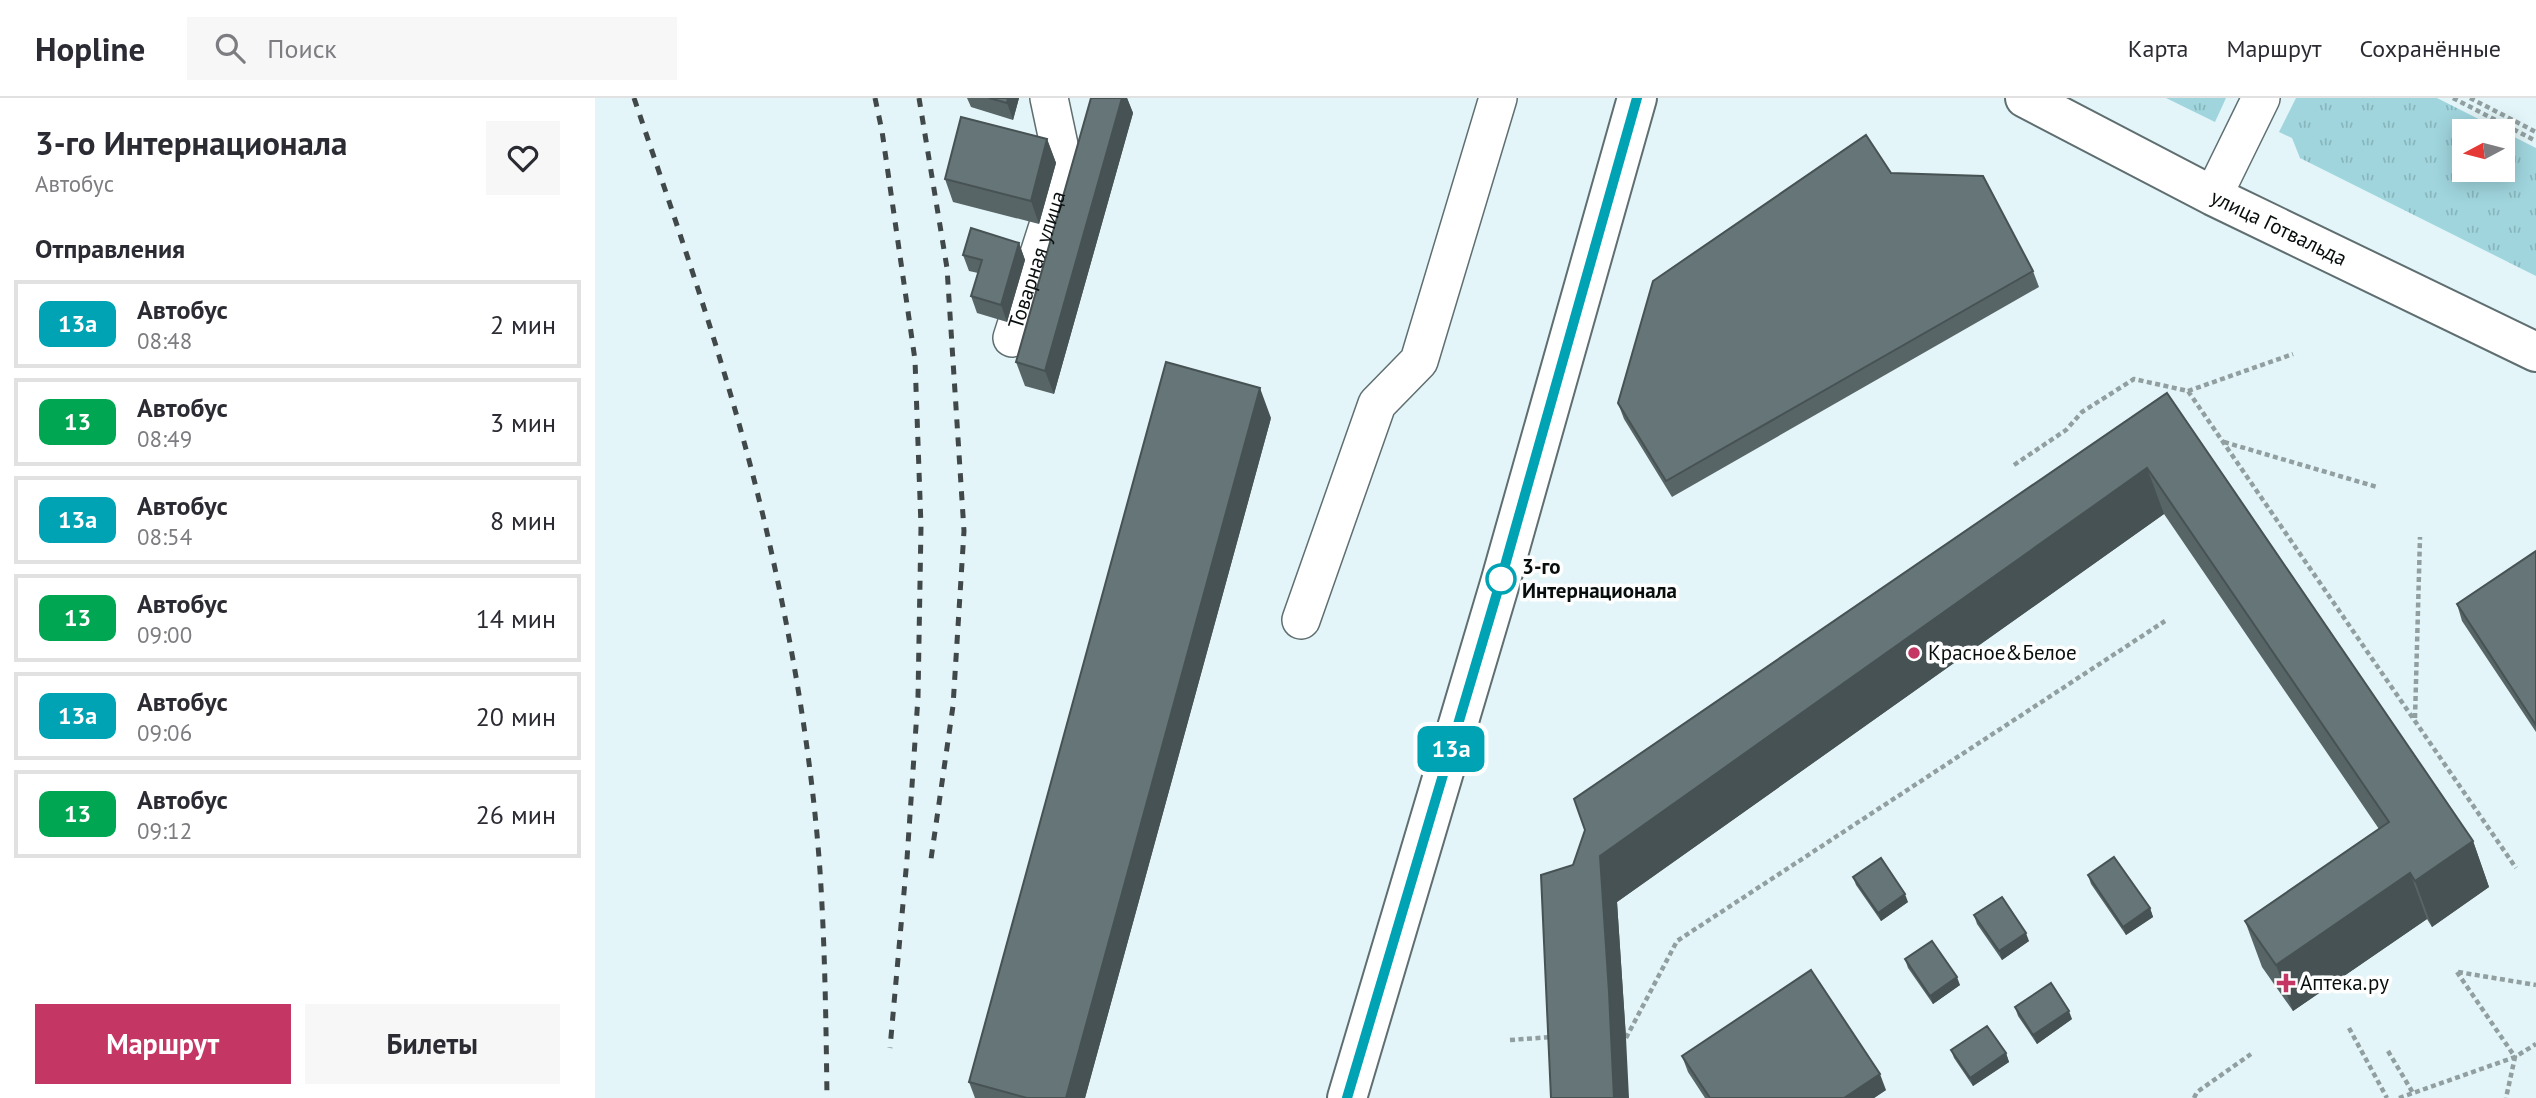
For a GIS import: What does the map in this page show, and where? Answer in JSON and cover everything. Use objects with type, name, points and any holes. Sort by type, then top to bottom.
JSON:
[{"type":"main road","points":[[1347,1098],[1496,596],[1637,98]]},
{"type":"main road","name":"улица Готвальда","points":[[2025,98],[2213,196],[2536,352]]},
{"type":"lane","name":"Товарная улица","points":[[1012,338],[1065,173],[1049,98]]},
{"type":"lane","points":[[1301,620],[1377,404],[1419,361],[1498,98]]},
{"type":"lane","points":[[2213,196],[2261,98]]},
{"type":"path","points":[[2453,98],[2536,141]]},
{"type":"path","points":[[2470,98],[2536,132]]},
{"type":"path","points":[[2014,465],[2066,430],[2082,412],[2134,379],[2187,391],[2293,354]]},
{"type":"path","points":[[2187,391],[2516,868]]},
{"type":"path","points":[[2223,442],[2378,487]]},
{"type":"path","points":[[2415,719],[2420,537]]},
{"type":"path","points":[[1626,1038],[1677,941],[2165,621]]},
{"type":"path","points":[[2506,1098],[2515,1057],[2457,972],[2536,985]]},
{"type":"path","points":[[2349,1028],[2386,1098]]},
{"type":"path","points":[[1510,1040],[1564,1036]]},
{"type":"path","points":[[2399,1098],[2515,1057],[2536,1044]]},
{"type":"path","points":[[2527,1049],[2536,1054]]},
{"type":"path","points":[[2388,1051],[2413,1093]]},
{"type":"path","points":[[2194,1098],[2197,1091],[2251,1054]]},
{"type":"green space","points":[[2166,98],[2226,98],[2215,122]]},
{"type":"green space","points":[[2296,98],[2437,98],[2478,119],[2452,119],[2452,182],[2515,182],[2515,137],[2536,148],[2536,276],[2300,158],[2292,138],[2279,132]]},
{"type":"building","points":[[989,98],[1008,98],[1007,103]]},
{"type":"building","points":[[1091,98],[1122,98],[1045,371],[1016,362]]},
{"type":"building","points":[[961,117],[1047,139],[1031,201],[945,179]]},
{"type":"building","points":[[1866,135],[1891,173],[1983,176],[2033,271],[1666,481],[1618,403],[1653,281]]},
{"type":"building","points":[[971,228],[1019,243],[1001,305],[971,296],[982,260],[963,255]]},
{"type":"building","points":[[1166,362],[1260,388],[1066,1098],[1027,1098],[969,1082]]},
{"type":"building","points":[[2167,393],[2473,841],[2415,881],[2410,873],[2276,965],[2245,921],[2389,822],[2147,468],[1600,856],[1614,1098],[1551,1098],[1541,875],[1573,865],[1585,830],[1574,799]]},
{"type":"building","points":[[2536,551],[2536,725],[2457,604]]},
{"type":"building","points":[[2114,857],[2150,908],[2123,927],[2088,875]]},
{"type":"building","points":[[1881,858],[1905,894],[1878,913],[1853,877]]},
{"type":"building","points":[[2002,897],[2026,933],[1999,951],[1974,915]]},
{"type":"building","points":[[1932,941],[1957,977],[1930,996],[1905,959]]},
{"type":"building","points":[[1811,970],[1880,1074],[1844,1098],[1710,1098],[1682,1056]]},
{"type":"building","points":[[2051,983],[2069,1011],[2033,1035],[2015,1007]]},
{"type":"building","points":[[1987,1026],[2006,1053],[1970,1078],[1951,1050]]},
{"type":"railway","points":[[634,98],[707,316],[740,426],[786,620],[807,745],[820,871],[827,1098]]},
{"type":"railway","points":[[875,98],[915,360],[921,526],[918,697],[890,1048]]},
{"type":"railway","points":[[919,98],[947,268],[964,531],[953,706],[930,866]]},
{"type":"bus line","name":"13а","points":[[1347,1098],[1500,583],[1637,98]]},
{"type":"place","name":"3-го Интернационала","points":[[1501,579]]},
{"type":"place","name":"Красное&Белое","points":[[1914,653]]},
{"type":"place","name":"Аптека.ру","points":[[2286,983]]}]
